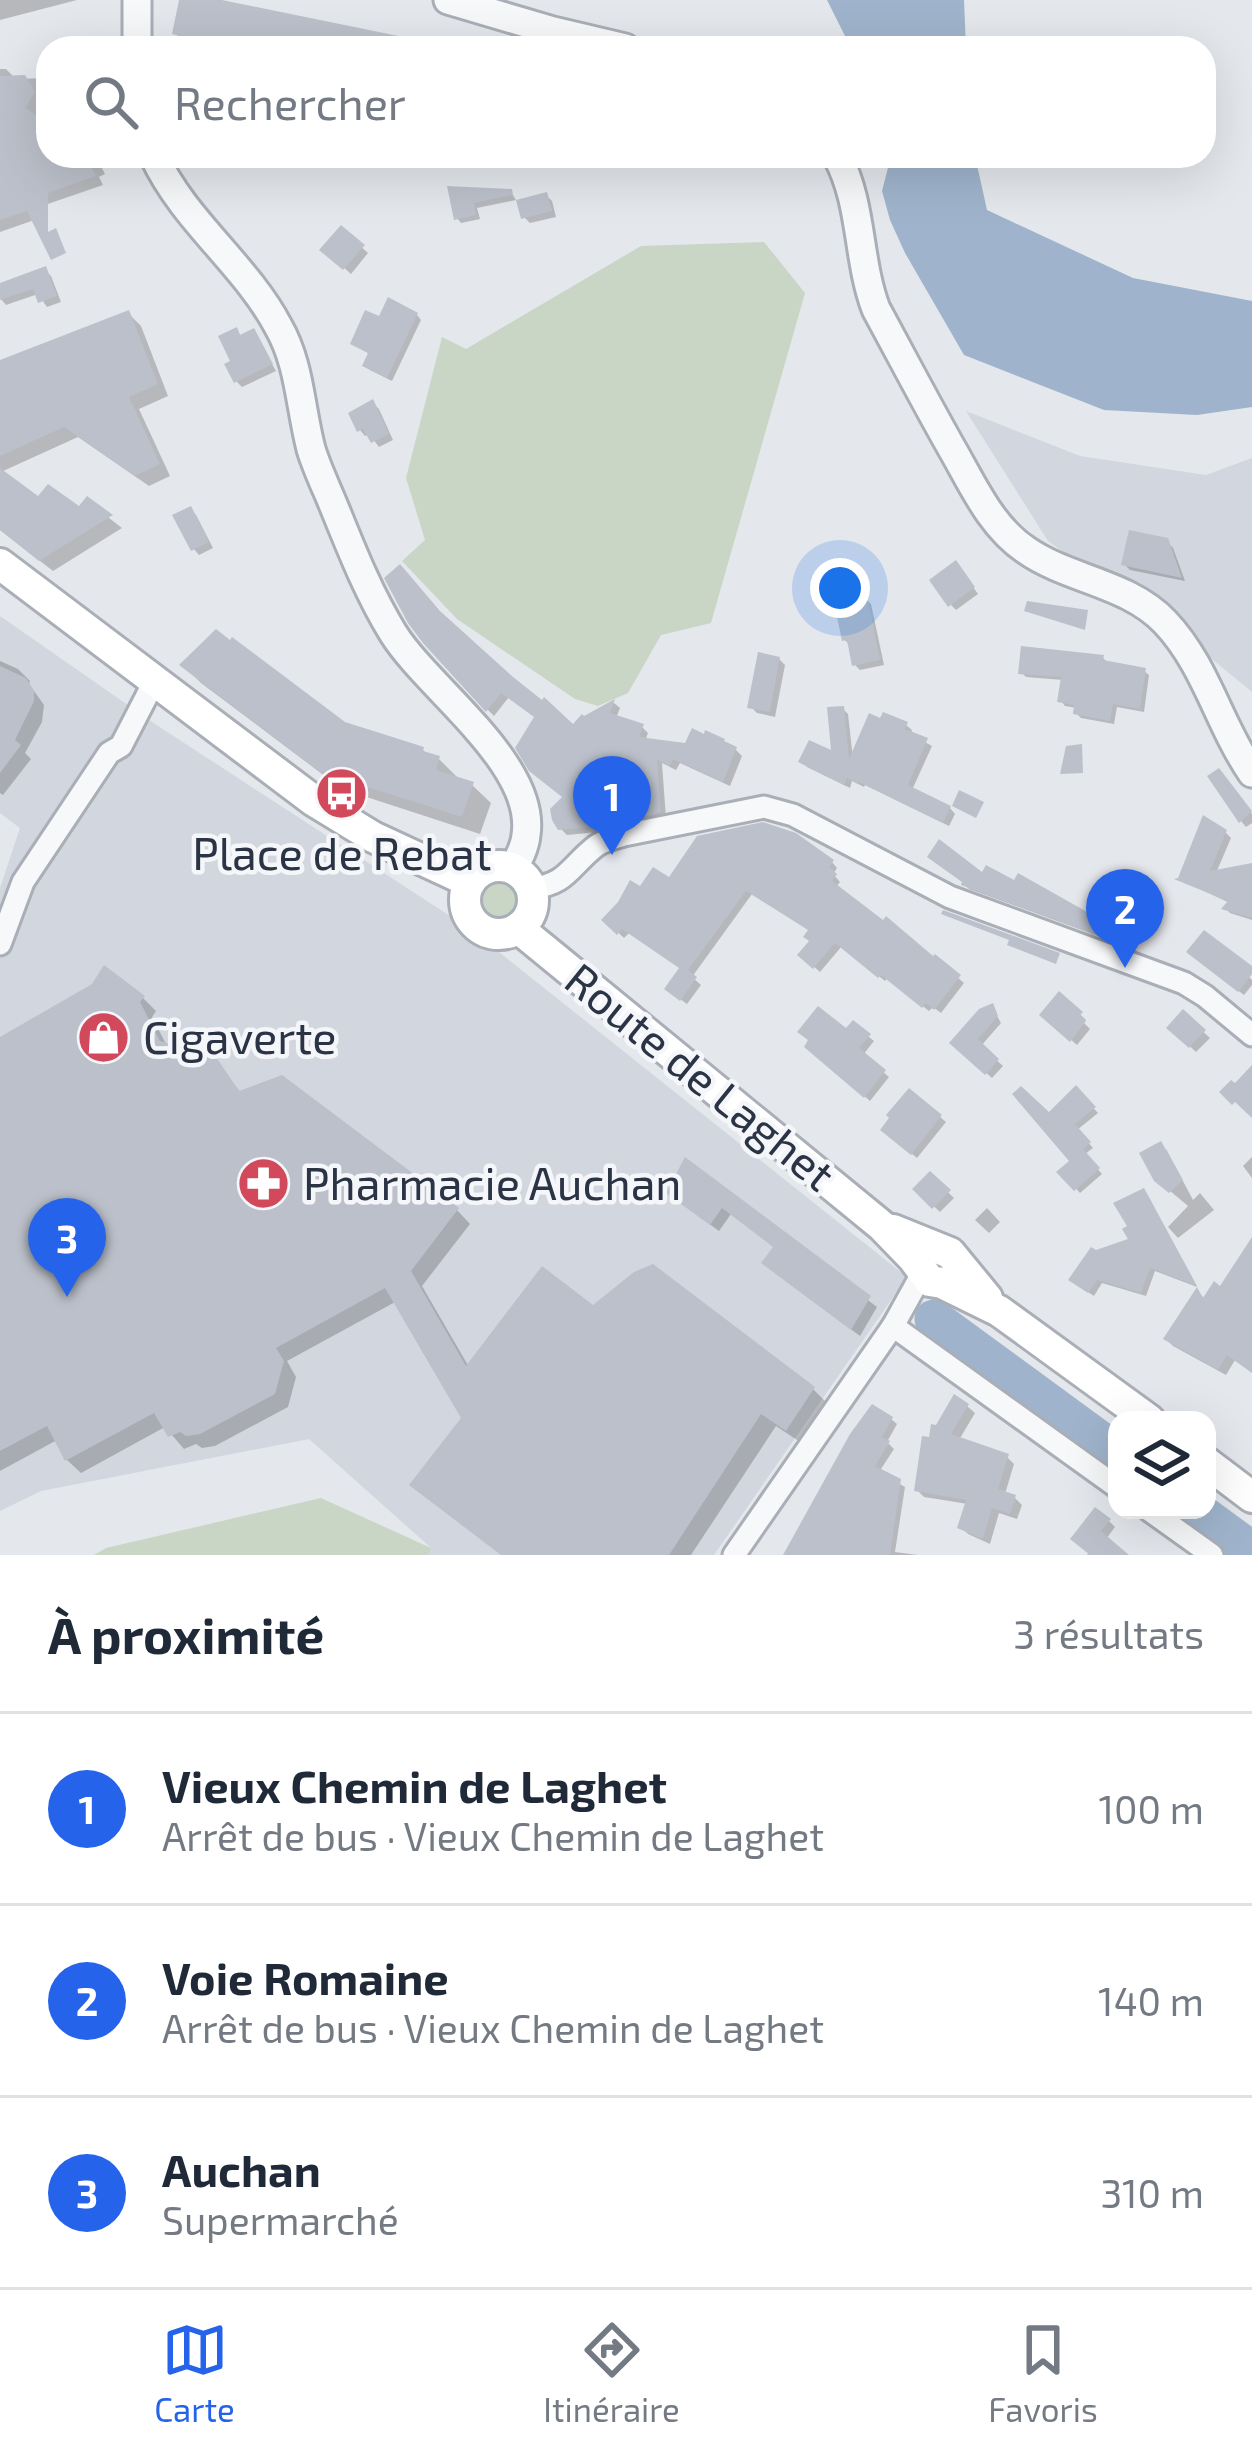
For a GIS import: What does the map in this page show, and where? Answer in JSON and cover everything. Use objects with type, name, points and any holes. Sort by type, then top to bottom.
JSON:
[{"type":"main road","points":[[0,564],[345,823],[470,882]]},
{"type":"main road","points":[[503,866],[522,878],[531,910],[518,928],[496,934],[468,916],[465,892],[484,869],[503,866]]},
{"type":"main road","name":"Route de Laghet","points":[[518,928],[937,1269],[1137,1411]]},
{"type":"main road","points":[[1216,1470],[1252,1497]]},
{"type":"street","points":[[448,0],[571,36]]},
{"type":"street","points":[[161,168],[179,201],[279,327],[293,358],[313,454],[356,561],[392,630],[408,655],[487,738],[506,766],[520,795],[527,831],[522,878],[549,886],[562,880],[603,841],[764,807],[794,815],[950,897],[1184,983],[1252,1035]]},
{"type":"street","points":[[842,168],[876,309],[992,516],[1026,550],[1124,593],[1162,619],[1188,651],[1252,773]]},
{"type":"street","points":[[0,944],[109,753],[121,746],[155,680]]},
{"type":"street","points":[[734,1555],[937,1269]]},
{"type":"street","points":[[893,1326],[1108,1481]]},
{"type":"street","points":[[1162,1519],[1212,1555]]},
{"type":"shaded area","points":[[966,411],[1080,456],[1206,475],[1252,458],[1252,692],[1196,646],[1048,541]]},
{"type":"shaded area","points":[[0,616],[155,724],[470,929],[907,1277],[714,1555],[428,1555],[430,1547],[309,1439],[41,1491],[0,1511],[0,888],[20,828],[0,813]]},
{"type":"green space","points":[[764,242],[805,293],[711,623],[661,635],[628,693],[598,706],[575,699],[457,619],[402,561],[425,540],[406,478],[442,337],[466,349],[641,246]]},
{"type":"green space","points":[[499,877],[515,884],[522,900],[515,916],[499,923],[483,916],[476,900],[483,884]]},
{"type":"green space","points":[[321,1498],[431,1548],[428,1555],[94,1555],[106,1548]]},
{"type":"water","points":[[827,0],[964,0],[966,36],[845,36]]},
{"type":"water","points":[[888,168],[978,168],[987,210],[1133,278],[1252,301],[1252,407],[1197,415],[1104,410],[964,355],[905,253],[882,191]]},
{"type":"building","points":[[179,0],[222,0],[398,36],[180,36],[172,34]]},
{"type":"building","points":[[25,75],[35,92],[25,108],[36,115],[36,168],[92,168],[96,176],[48,193],[48,232],[56,228],[66,253],[51,260],[27,211],[0,220],[0,76]]},
{"type":"building","points":[[447,186],[512,189],[513,195],[474,203],[476,215],[454,220]]},
{"type":"building","points":[[547,192],[552,211],[521,219],[516,200]]},
{"type":"building","points":[[341,225],[365,245],[343,270],[319,250]]},
{"type":"building","points":[[46,266],[57,296],[38,303],[33,289],[0,300],[0,283]]},
{"type":"building","points":[[388,297],[418,313],[387,378],[362,366],[368,353],[350,344],[365,310],[379,316]]},
{"type":"building","points":[[129,310],[158,384],[129,397],[160,464],[135,476],[64,427],[0,456],[0,360]]},
{"type":"building","points":[[237,327],[240,335],[254,328],[273,364],[234,383],[218,336]]},
{"type":"building","points":[[373,399],[389,434],[371,443],[363,429],[357,432],[348,413]]},
{"type":"building","points":[[0,468],[38,496],[48,484],[79,506],[87,496],[113,515],[39,561],[0,530]]},
{"type":"building","points":[[191,506],[209,542],[191,551],[172,515]]},
{"type":"building","points":[[1129,530],[1168,538],[1182,578],[1121,565]]},
{"type":"building","points":[[956,560],[975,587],[948,607],[929,580]]},
{"type":"building","points":[[400,564],[440,611],[573,724],[582,714],[615,699],[610,713],[644,724],[639,737],[685,743],[692,728],[737,747],[723,782],[673,759],[670,766],[657,760],[661,812],[558,830],[550,809],[562,797],[529,771],[515,748],[534,717],[501,693],[486,712],[423,643],[384,578]]},
{"type":"building","points":[[867,596],[880,660],[852,666],[834,603]]},
{"type":"building","points":[[1027,601],[1088,610],[1085,630],[1024,611]]},
{"type":"building","points":[[216,629],[345,722],[440,756],[436,770],[474,782],[462,817],[320,772],[179,665]]},
{"type":"building","points":[[1021,646],[1104,655],[1103,660],[1146,668],[1140,709],[1113,704],[1110,721],[1073,714],[1074,705],[1057,702],[1061,677],[1018,674]]},
{"type":"building","points":[[758,652],[780,657],[770,712],[747,708]]},
{"type":"building","points":[[0,666],[26,678],[34,701],[15,740],[21,745],[0,773]]},
{"type":"building","points":[[844,706],[849,759],[869,713],[880,718],[883,712],[908,722],[905,729],[928,738],[908,785],[951,806],[943,823],[859,782],[847,778],[844,785],[798,762],[809,740],[831,750],[827,707]]},
{"type":"building","points":[[1082,744],[1083,773],[1060,774],[1066,746]]},
{"type":"building","points":[[1219,768],[1252,811],[1239,823],[1207,776]]},
{"type":"building","points":[[959,790],[984,802],[976,818],[952,806]]},
{"type":"building","points":[[1203,815],[1227,830],[1210,871],[1252,863],[1252,918],[1221,909],[1228,901],[1174,879]]},
{"type":"building","points":[[763,822],[796,833],[834,860],[829,867],[837,874],[832,881],[961,975],[934,1010],[926,1003],[922,1008],[835,943],[813,969],[797,955],[809,941],[803,937],[808,930],[746,891],[688,970],[697,977],[680,1001],[664,989],[679,968],[622,929],[617,935],[601,920],[630,880],[640,886],[653,867],[669,877],[697,836]]},
{"type":"building","points":[[939,839],[982,872],[986,865],[1014,880],[1018,873],[1103,921],[1096,935],[961,885],[927,857]]},
{"type":"building","points":[[943,910],[1060,953],[1056,964],[941,914]]},
{"type":"building","points":[[1204,930],[1252,966],[1252,974],[1238,992],[1186,952]]},
{"type":"building","points":[[104,965],[145,996],[140,1002],[160,1041],[216,1057],[239,1091],[282,1075],[459,1208],[411,1271],[466,1366],[542,1266],[593,1305],[634,1272],[653,1264],[815,1387],[786,1431],[761,1414],[669,1555],[501,1555],[409,1485],[461,1418],[385,1288],[276,1348],[284,1361],[275,1394],[200,1434],[180,1432],[168,1437],[154,1413],[65,1461],[47,1426],[0,1451],[0,1037],[92,984]]},
{"type":"building","points":[[1059,991],[1083,1012],[1080,1015],[1086,1021],[1070,1042],[1039,1015]]},
{"type":"building","points":[[993,1003],[998,1016],[978,1039],[999,1059],[985,1075],[949,1043],[979,1009]]},
{"type":"building","points":[[818,1006],[846,1028],[853,1020],[871,1034],[859,1048],[886,1070],[864,1098],[804,1047],[808,1040],[797,1032]]},
{"type":"building","points":[[1183,1009],[1206,1030],[1189,1048],[1166,1028]]},
{"type":"building","points":[[1252,1065],[1252,1118],[1219,1092]]},
{"type":"building","points":[[1076,1085],[1096,1107],[1075,1124],[1091,1142],[1083,1149],[1100,1168],[1074,1191],[1056,1172],[1069,1161],[1012,1094],[1021,1086],[1049,1112]]},
{"type":"building","points":[[909,1088],[942,1115],[911,1155],[880,1130]]},
{"type":"building","points":[[1161,1141],[1183,1180],[1169,1193],[1154,1181],[1139,1153]]},
{"type":"building","points":[[685,1157],[871,1296],[851,1330],[761,1263],[773,1247],[722,1208],[710,1225],[666,1193]]},
{"type":"building","points":[[930,1171],[951,1190],[932,1209],[912,1189]]},
{"type":"building","points":[[1144,1188],[1197,1286],[1150,1268],[1141,1293],[1097,1280],[1088,1293],[1068,1280],[1091,1247],[1096,1250],[1128,1239],[1122,1229],[1127,1226],[1113,1203]]},
{"type":"building","points":[[1252,1237],[1252,1373],[1227,1355],[1218,1370],[1163,1339],[1197,1287],[1203,1298],[1214,1281],[1220,1286]]},
{"type":"building","points":[[954,1394],[969,1404],[951,1434],[1009,1454],[998,1489],[1016,1495],[1010,1514],[992,1508],[983,1539],[957,1528],[966,1500],[914,1491],[922,1436],[929,1437],[931,1424],[936,1425]]},
{"type":"building","points":[[872,1404],[893,1417],[882,1437],[890,1441],[875,1466],[901,1479],[890,1555],[783,1555],[850,1434]]},
{"type":"building","points":[[1095,1507],[1111,1519],[1101,1531],[1129,1555],[1090,1555],[1070,1539]]},
{"type":"waterway","points":[[934,1319],[1108,1446]]},
{"type":"waterway","points":[[1208,1519],[1252,1551]]},
{"type":"place","name":"Place de Rebat","points":[[342,793]]},
{"type":"place","name":"Vieux Chemin de Laghet","points":[[612,855]]},
{"type":"place","name":"Voie Romaine","points":[[1125,968]]},
{"type":"place","name":"Cigaverte","points":[[104,1038]]},
{"type":"place","name":"Pharmacie Auchan","points":[[264,1184]]},
{"type":"place","name":"Auchan","points":[[67,1297]]}]
